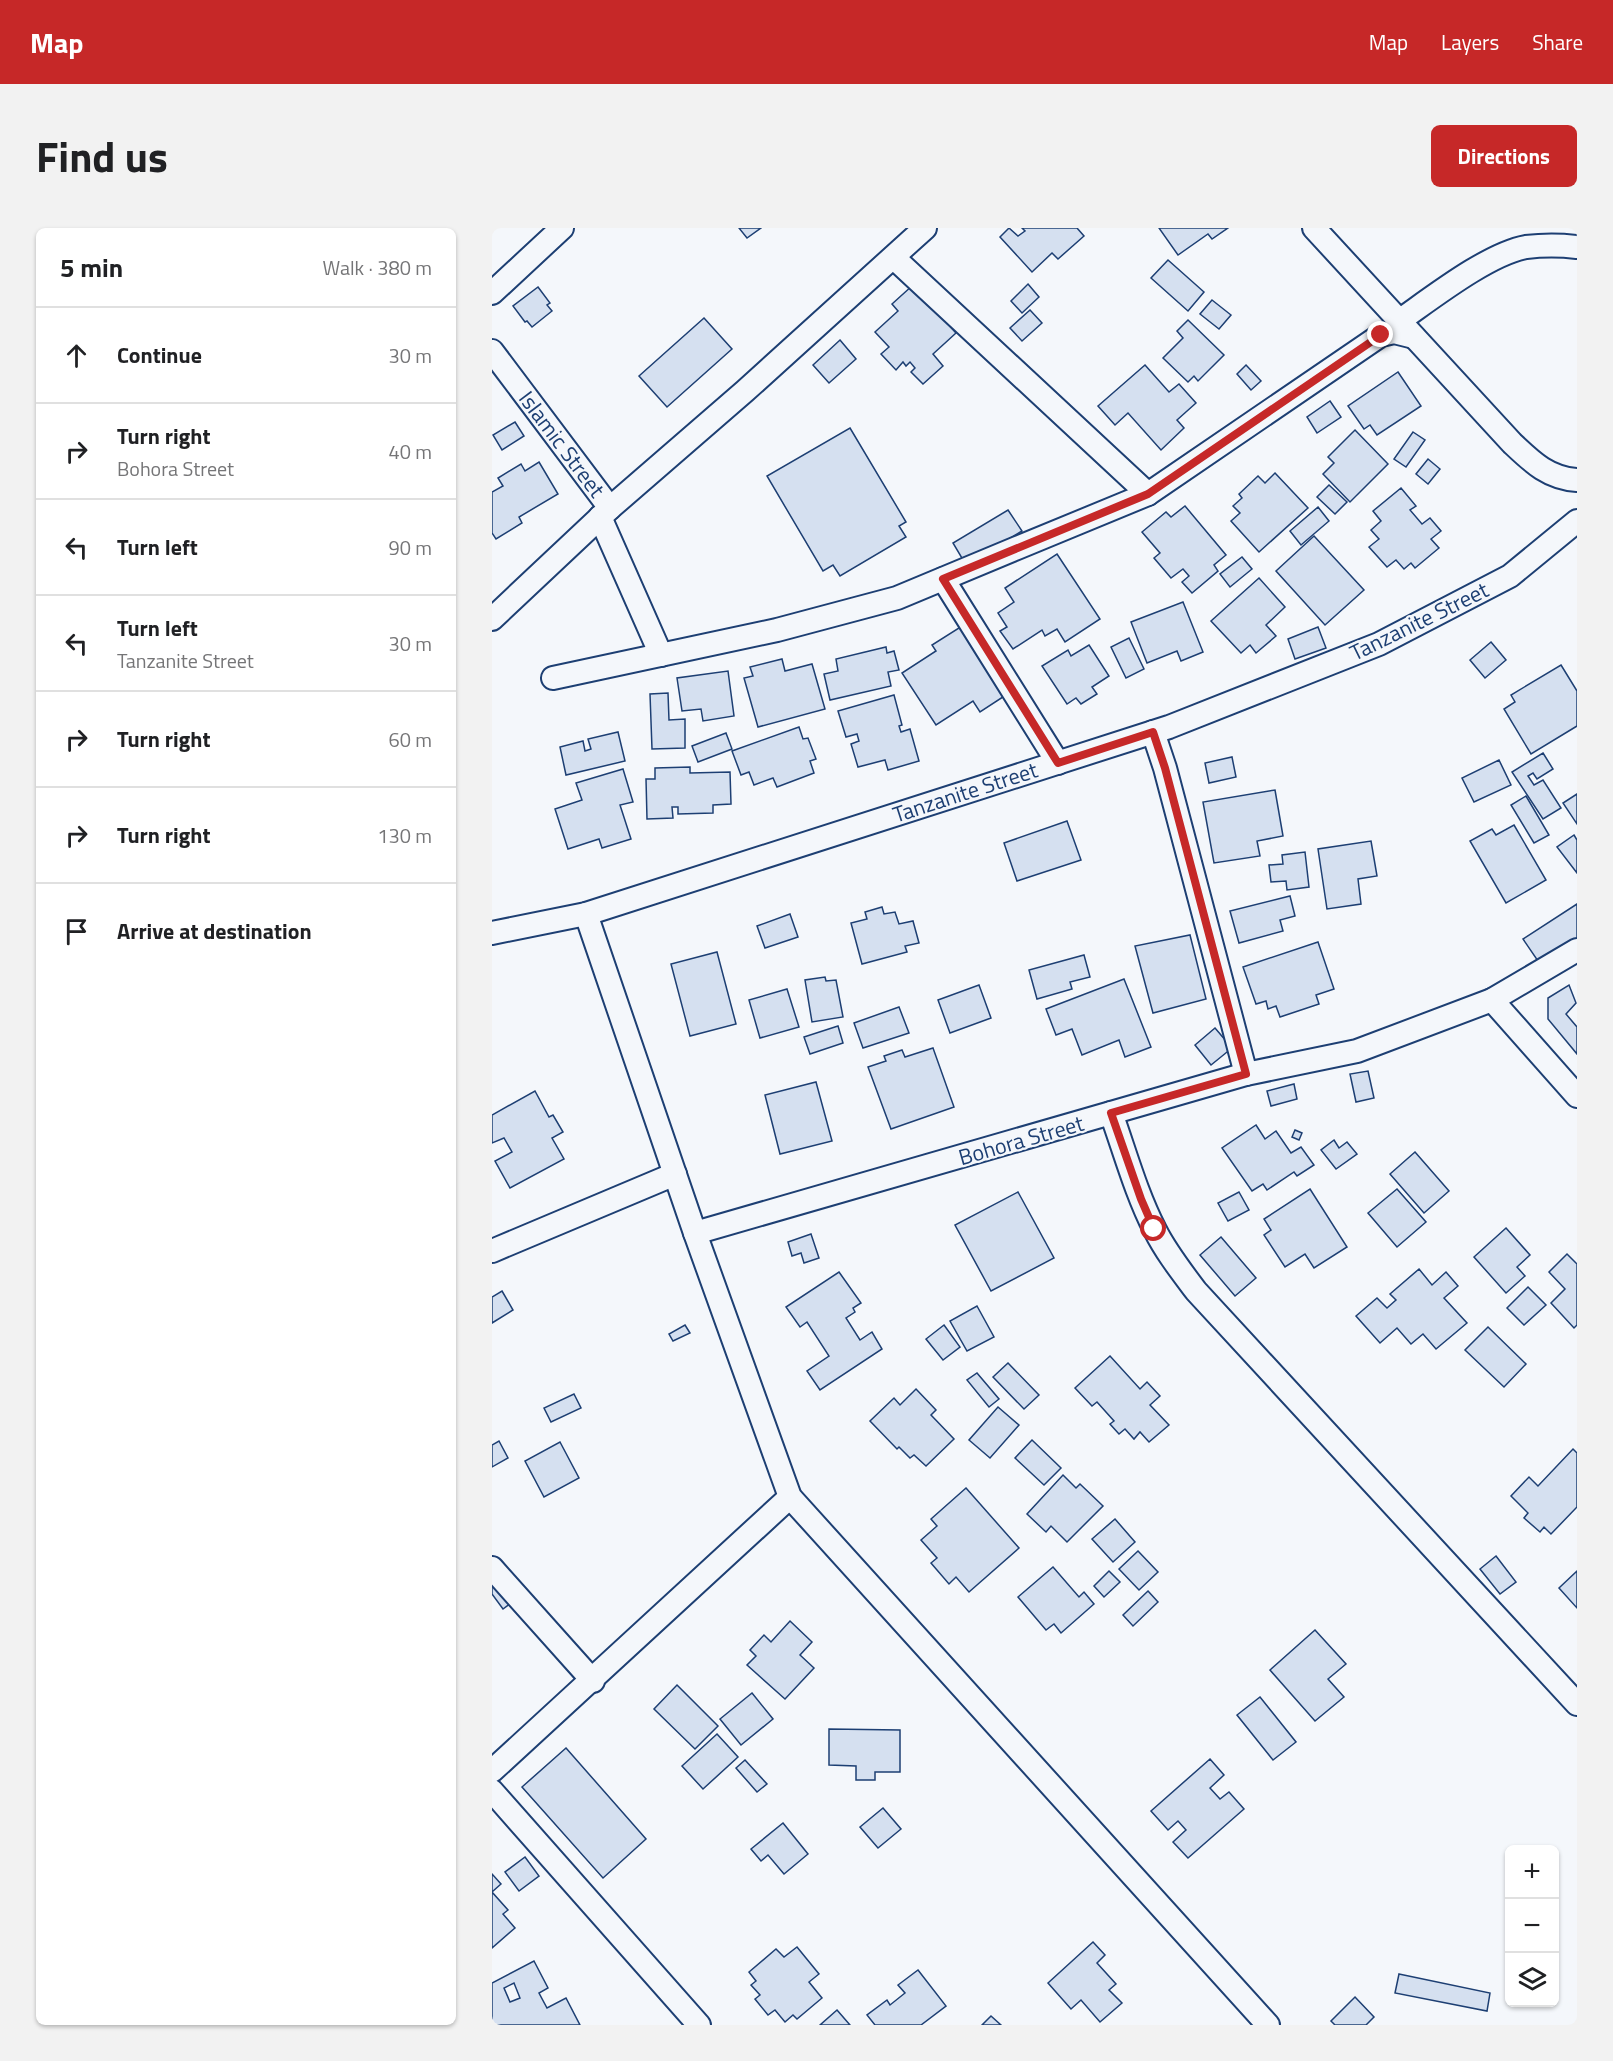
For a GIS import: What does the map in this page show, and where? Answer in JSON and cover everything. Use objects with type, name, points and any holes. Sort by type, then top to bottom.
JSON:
[{"type":"street","points":[[492,293],[561,228]]},
{"type":"street","points":[[492,619],[605,513],[745,392],[925,228]]},
{"type":"street","points":[[1314,228],[1512,443],[1540,469],[1556,476],[1577,480]]},
{"type":"street","points":[[553,678],[777,630],[897,598],[1148,494],[1381,335],[1407,329],[1462,278],[1499,257],[1525,248],[1559,245],[1577,247]]},
{"type":"street","points":[[894,258],[1148,494]]},
{"type":"street","name":"Islamic Street","points":[[492,351],[605,513],[661,655]]},
{"type":"street","name":"Tanzanite Street","points":[[492,933],[586,914],[1153,732],[1379,644],[1510,576],[1577,521]]},
{"type":"street","points":[[943,579],[1058,763]]},
{"type":"street","points":[[1153,732],[1165,768],[1246,1074]]},
{"type":"street","points":[[586,914],[695,1233],[790,1497],[1268,2025]]},
{"type":"street","name":"Bohora Street","points":[[695,1233],[1246,1074],[1357,1051],[1492,1000],[1577,950]]},
{"type":"street","points":[[1492,1000],[1577,1096]]},
{"type":"street","points":[[1111,1113],[1154,1229],[1170,1257],[1196,1291],[1577,1704]]},
{"type":"street","points":[[492,1251],[675,1174]]},
{"type":"street","points":[[492,1772],[790,1497]]},
{"type":"street","points":[[492,1568],[592,1681]]},
{"type":"street","points":[[492,1791],[699,2025]]},
{"type":"building","points":[[739,228],[761,228],[747,238]]},
{"type":"building","points":[[1009,228],[1018,236],[1025,231],[1022,228],[1077,228],[1084,236],[1058,259],[1052,253],[1032,272],[1000,237]]},
{"type":"building","points":[[1159,228],[1228,228],[1212,239],[1208,234],[1178,255]]},
{"type":"building","points":[[1168,260],[1204,292],[1188,311],[1151,278]]},
{"type":"building","points":[[1028,284],[1039,297],[1022,313],[1011,301]]},
{"type":"building","points":[[913,285],[956,333],[933,354],[943,366],[923,384],[911,372],[915,368],[910,362],[906,366],[903,362],[896,370],[881,354],[889,347],[875,332],[898,311],[892,304]]},
{"type":"building","points":[[538,287],[550,303],[547,305],[552,311],[532,327],[527,321],[525,322],[513,306]]},
{"type":"building","points":[[1212,300],[1231,315],[1219,329],[1200,314]]},
{"type":"building","points":[[1030,310],[1042,323],[1022,341],[1010,328]]},
{"type":"building","points":[[704,318],[732,349],[667,407],[639,376]]},
{"type":"building","points":[[1188,320],[1224,355],[1198,381],[1194,376],[1188,382],[1163,358],[1183,338],[1177,331]]},
{"type":"building","points":[[840,340],[856,359],[829,383],[813,365]]},
{"type":"building","points":[[1145,365],[1169,392],[1179,384],[1196,403],[1177,420],[1184,428],[1161,450],[1128,413],[1115,425],[1098,406]]},
{"type":"building","points":[[1246,365],[1261,381],[1251,390],[1237,374]]},
{"type":"building","points":[[1398,372],[1421,406],[1377,435],[1370,425],[1364,429],[1348,406]]},
{"type":"building","points":[[1330,401],[1341,417],[1317,433],[1307,417]]},
{"type":"building","points":[[515,422],[524,436],[502,450],[493,435]]},
{"type":"building","points":[[850,428],[906,522],[899,526],[906,537],[840,576],[833,565],[823,571],[767,476]]},
{"type":"building","points":[[1355,430],[1388,464],[1350,502],[1323,474],[1334,463],[1328,457]]},
{"type":"building","points":[[1413,432],[1425,440],[1406,467],[1394,459]]},
{"type":"building","points":[[1428,459],[1440,469],[1428,484],[1416,474]]},
{"type":"building","points":[[539,462],[558,494],[519,517],[522,523],[496,539],[492,533],[492,492],[503,486],[498,478],[521,464],[525,471]]},
{"type":"building","points":[[1275,473],[1308,508],[1259,552],[1231,521],[1240,513],[1233,506],[1242,498],[1239,494],[1258,476],[1265,483]]},
{"type":"building","points":[[1329,485],[1347,502],[1335,514],[1317,497]]},
{"type":"building","points":[[1401,488],[1416,506],[1410,510],[1422,524],[1430,518],[1441,531],[1431,539],[1439,548],[1415,568],[1411,563],[1404,569],[1396,560],[1387,567],[1369,547],[1379,539],[1371,530],[1381,521],[1373,511]]},
{"type":"building","points":[[1185,506],[1226,555],[1214,565],[1218,571],[1192,593],[1182,582],[1189,576],[1183,569],[1171,578],[1154,558],[1160,553],[1142,532],[1166,512],[1171,517]]},
{"type":"building","points":[[1318,507],[1329,521],[1301,545],[1290,531]]},
{"type":"building","points":[[1008,510],[1022,531],[966,565],[953,543]]},
{"type":"building","points":[[1314,536],[1364,590],[1325,625],[1276,571]]},
{"type":"building","points":[[1057,554],[1100,619],[1065,642],[1057,629],[1045,636],[1042,630],[1013,649],[1000,631],[1007,627],[998,613],[1014,602],[1005,588]]},
{"type":"building","points":[[1242,557],[1252,569],[1230,587],[1220,574]]},
{"type":"building","points":[[1259,578],[1285,607],[1266,625],[1276,636],[1256,653],[1250,645],[1241,653],[1211,621]]},
{"type":"building","points":[[1183,602],[1203,652],[1181,661],[1177,651],[1147,663],[1131,622]]},
{"type":"building","points":[[962,626],[1006,695],[980,712],[973,701],[936,725],[902,673],[936,651],[932,645]]},
{"type":"building","points":[[1318,627],[1326,648],[1295,659],[1288,639]]},
{"type":"building","points":[[1129,638],[1144,669],[1126,678],[1111,647]]},
{"type":"building","points":[[1491,642],[1506,660],[1485,678],[1470,660]]},
{"type":"building","points":[[1089,645],[1109,676],[1092,687],[1097,694],[1081,704],[1076,698],[1067,704],[1042,666],[1068,650],[1071,656]]},
{"type":"building","points":[[886,647],[887,653],[894,651],[899,670],[888,672],[891,686],[830,700],[824,674],[838,671],[836,659]]},
{"type":"building","points":[[782,659],[785,671],[812,664],[825,709],[758,727],[744,678],[753,676],[750,667]]},
{"type":"building","points":[[1561,665],[1577,691],[1577,726],[1531,754],[1504,709],[1515,702],[1511,695]]},
{"type":"building","points":[[728,671],[734,716],[703,721],[701,709],[682,711],[677,678]]},
{"type":"building","points":[[668,693],[669,720],[685,719],[685,748],[652,749],[650,694]]},
{"type":"building","points":[[894,695],[902,725],[899,726],[901,732],[910,729],[919,761],[888,770],[885,760],[858,767],[851,744],[859,741],[857,734],[846,737],[838,711]]},
{"type":"building","points":[[799,727],[803,739],[808,738],[816,759],[810,761],[814,773],[777,787],[773,778],[754,785],[749,772],[741,775],[732,751]]},
{"type":"building","points":[[618,732],[625,761],[566,775],[560,747],[583,741],[585,751],[591,749],[588,739]]},
{"type":"building","points":[[726,733],[732,749],[698,762],[692,746]]},
{"type":"building","points":[[1543,753],[1553,769],[1537,779],[1533,773],[1528,776],[1534,785],[1543,780],[1561,808],[1543,819],[1512,772]]},
{"type":"building","points":[[1232,757],[1236,777],[1209,783],[1205,763]]},
{"type":"building","points":[[1499,760],[1511,785],[1474,802],[1462,778]]},
{"type":"building","points":[[690,767],[690,773],[730,772],[731,804],[713,805],[713,813],[678,814],[678,807],[672,807],[673,818],[647,819],[646,779],[655,779],[655,768]]},
{"type":"building","points":[[623,769],[633,802],[620,805],[631,839],[602,848],[599,839],[568,849],[555,809],[582,800],[576,783]]},
{"type":"building","points":[[1275,790],[1283,836],[1257,841],[1260,856],[1214,863],[1203,802]]},
{"type":"building","points":[[1577,794],[1577,824],[1563,803]]},
{"type":"building","points":[[1526,796],[1549,835],[1534,843],[1511,805]]},
{"type":"building","points":[[1067,821],[1081,860],[1017,881],[1004,843]]},
{"type":"building","points":[[1514,825],[1546,880],[1506,903],[1470,841],[1492,829],[1496,835]]},
{"type":"building","points":[[1574,835],[1577,840],[1577,873],[1557,847]]},
{"type":"building","points":[[1371,841],[1377,876],[1358,879],[1361,904],[1327,909],[1318,849]]},
{"type":"building","points":[[1305,852],[1309,887],[1287,890],[1286,881],[1271,882],[1269,865],[1283,864],[1282,855]]},
{"type":"building","points":[[1290,896],[1295,916],[1280,920],[1283,931],[1239,943],[1230,911]]},
{"type":"building","points":[[1577,904],[1577,940],[1540,964],[1523,939]]},
{"type":"building","points":[[882,907],[884,914],[895,912],[899,924],[913,921],[919,943],[905,946],[907,952],[862,964],[851,923],[867,919],[865,912]]},
{"type":"building","points":[[790,914],[798,937],[765,948],[757,926]]},
{"type":"building","points":[[1190,935],[1206,999],[1153,1013],[1135,946]]},
{"type":"building","points":[[1318,942],[1334,989],[1316,995],[1319,1004],[1280,1017],[1276,1006],[1268,1009],[1266,1001],[1256,1004],[1243,967]]},
{"type":"building","points":[[717,952],[736,1024],[690,1036],[671,964]]},
{"type":"building","points":[[1084,955],[1090,977],[1070,982],[1072,989],[1037,999],[1029,970]]},
{"type":"building","points":[[825,977],[826,981],[836,980],[843,1017],[812,1022],[805,980]]},
{"type":"building","points":[[1124,979],[1151,1047],[1125,1057],[1119,1040],[1082,1055],[1072,1029],[1056,1035],[1046,1009]]},
{"type":"building","points":[[979,985],[991,1018],[950,1033],[938,1000]]},
{"type":"building","points":[[1569,985],[1576,1003],[1566,1014],[1577,1027],[1577,1054],[1548,1019],[1548,998]]},
{"type":"building","points":[[787,989],[799,1027],[760,1038],[749,1000]]},
{"type":"building","points":[[899,1007],[909,1033],[863,1048],[854,1023]]},
{"type":"building","points":[[838,1026],[843,1043],[810,1054],[804,1037]]},
{"type":"building","points":[[1215,1028],[1232,1048],[1211,1065],[1195,1045]]},
{"type":"building","points":[[933,1048],[954,1107],[891,1129],[868,1067],[886,1061],[884,1056],[902,1050],[905,1057]]},
{"type":"building","points":[[1368,1071],[1374,1098],[1356,1102],[1350,1074]]},
{"type":"building","points":[[816,1082],[832,1141],[780,1154],[765,1095]]},
{"type":"building","points":[[1294,1084],[1297,1099],[1271,1106],[1267,1091]]},
{"type":"building","points":[[535,1091],[549,1117],[553,1115],[563,1132],[552,1138],[564,1159],[510,1188],[495,1161],[512,1152],[504,1138],[492,1143],[492,1115]]},
{"type":"building","points":[[1256,1125],[1265,1139],[1276,1131],[1291,1153],[1301,1147],[1314,1165],[1297,1176],[1294,1172],[1267,1190],[1263,1184],[1252,1191],[1222,1148]]},
{"type":"building","points":[[1295,1130],[1302,1133],[1299,1140],[1292,1137]]},
{"type":"building","points":[[1334,1140],[1339,1148],[1347,1142],[1357,1154],[1336,1169],[1321,1150]]},
{"type":"building","points":[[1415,1152],[1449,1191],[1424,1213],[1390,1174]]},
{"type":"building","points":[[1310,1189],[1347,1247],[1314,1268],[1305,1254],[1285,1267],[1264,1235],[1271,1230],[1264,1219]]},
{"type":"building","points":[[1397,1189],[1426,1222],[1397,1247],[1368,1213]]},
{"type":"building","points":[[1018,1192],[1054,1258],[991,1291],[955,1225]]},
{"type":"building","points":[[1239,1192],[1249,1210],[1228,1221],[1218,1203]]},
{"type":"building","points":[[1506,1228],[1530,1255],[1517,1267],[1525,1276],[1506,1293],[1474,1257]]},
{"type":"building","points":[[811,1234],[819,1258],[804,1263],[801,1253],[792,1256],[788,1242]]},
{"type":"building","points":[[1221,1237],[1256,1278],[1235,1296],[1200,1255]]},
{"type":"building","points":[[1567,1254],[1577,1264],[1577,1325],[1574,1328],[1551,1303],[1565,1289],[1549,1272]]},
{"type":"building","points":[[1419,1269],[1432,1285],[1446,1272],[1458,1286],[1444,1298],[1467,1323],[1436,1349],[1423,1334],[1411,1344],[1397,1328],[1380,1343],[1356,1316],[1377,1298],[1387,1308],[1396,1300],[1390,1294]]},
{"type":"building","points":[[839,1272],[861,1303],[853,1308],[855,1312],[846,1318],[860,1340],[872,1332],[882,1349],[820,1390],[807,1371],[829,1356],[807,1322],[800,1327],[786,1307]]},
{"type":"building","points":[[1528,1287],[1546,1305],[1524,1325],[1507,1308]]},
{"type":"building","points":[[502,1291],[513,1310],[492,1323],[492,1297]]},
{"type":"building","points":[[977,1306],[994,1337],[967,1351],[950,1321]]},
{"type":"building","points":[[685,1325],[690,1333],[673,1341],[669,1334]]},
{"type":"building","points":[[944,1325],[960,1347],[943,1360],[926,1339]]},
{"type":"building","points":[[1488,1327],[1526,1364],[1504,1387],[1465,1350]]},
{"type":"building","points":[[1110,1356],[1140,1389],[1147,1382],[1160,1396],[1150,1405],[1169,1425],[1149,1442],[1140,1432],[1134,1439],[1125,1429],[1119,1434],[1110,1424],[1114,1421],[1097,1402],[1092,1406],[1075,1388]]},
{"type":"building","points":[[1008,1363],[1039,1395],[1024,1409],[993,1377]]},
{"type":"building","points":[[977,1373],[999,1399],[989,1407],[967,1380]]},
{"type":"building","points":[[916,1389],[936,1410],[931,1415],[954,1439],[926,1466],[914,1455],[910,1458],[899,1447],[897,1449],[870,1421],[894,1398],[900,1405]]},
{"type":"building","points":[[574,1394],[581,1408],[551,1422],[544,1408]]},
{"type":"building","points":[[998,1407],[1019,1425],[990,1458],[969,1440]]},
{"type":"building","points":[[1032,1440],[1061,1468],[1044,1485],[1015,1458]]},
{"type":"building","points":[[499,1441],[508,1458],[492,1467],[492,1445]]},
{"type":"building","points":[[560,1442],[579,1478],[544,1497],[525,1461]]},
{"type":"building","points":[[1573,1449],[1577,1453],[1577,1507],[1551,1534],[1544,1527],[1540,1532],[1524,1518],[1528,1513],[1511,1496],[1529,1477],[1538,1486]]},
{"type":"building","points":[[1063,1475],[1076,1488],[1080,1484],[1103,1506],[1067,1542],[1051,1526],[1046,1532],[1027,1514]]},
{"type":"building","points":[[966,1488],[1019,1548],[969,1592],[956,1577],[949,1584],[931,1563],[937,1558],[921,1540],[937,1526],[931,1519]]},
{"type":"building","points":[[1115,1519],[1135,1542],[1113,1562],[1092,1539]]},
{"type":"building","points":[[1138,1551],[1158,1572],[1139,1590],[1119,1569]]},
{"type":"building","points":[[1496,1556],[1516,1582],[1500,1594],[1480,1569]]},
{"type":"building","points":[[1053,1567],[1079,1597],[1084,1592],[1094,1604],[1061,1633],[1054,1624],[1046,1630],[1018,1597]]},
{"type":"building","points":[[1109,1571],[1120,1582],[1104,1597],[1094,1586]]},
{"type":"building","points":[[1577,1571],[1577,1608],[1559,1588]]},
{"type":"building","points":[[492,1581],[515,1600],[503,1609],[492,1594]]},
{"type":"building","points":[[1148,1591],[1158,1602],[1133,1626],[1123,1615]]},
{"type":"building","points":[[790,1621],[812,1642],[800,1655],[814,1668],[785,1699],[747,1665],[756,1656],[750,1650],[764,1635],[771,1642]]},
{"type":"building","points":[[1315,1630],[1346,1664],[1328,1679],[1344,1697],[1315,1721],[1270,1670]]},
{"type":"building","points":[[677,1685],[718,1726],[695,1749],[654,1709]]},
{"type":"building","points":[[752,1693],[773,1719],[741,1745],[720,1719]]},
{"type":"building","points":[[1260,1697],[1296,1742],[1273,1760],[1237,1715]]},
{"type":"building","points":[[829,1729],[900,1730],[900,1772],[875,1772],[875,1780],[856,1780],[856,1766],[829,1765]]},
{"type":"building","points":[[717,1734],[738,1757],[703,1789],[682,1766]]},
{"type":"building","points":[[566,1748],[646,1839],[603,1878],[522,1787]]},
{"type":"building","points":[[1210,1759],[1224,1775],[1210,1788],[1220,1799],[1229,1792],[1244,1809],[1188,1858],[1173,1842],[1186,1830],[1178,1821],[1168,1830],[1151,1811]]},
{"type":"building","points":[[745,1760],[767,1784],[757,1792],[736,1768]]},
{"type":"building","points":[[883,1808],[901,1829],[878,1848],[860,1827]]},
{"type":"building","points":[[783,1823],[808,1854],[784,1874],[768,1855],[761,1861],[751,1849]]},
{"type":"building","points":[[525,1857],[539,1876],[519,1891],[505,1872]]},
{"type":"building","points":[[492,1874],[501,1884],[492,1892]]},
{"type":"building","points":[[492,1892],[508,1910],[503,1914],[515,1928],[492,1948]]},
{"type":"building","points":[[1093,1942],[1105,1955],[1097,1963],[1116,1984],[1109,1990],[1122,2003],[1100,2022],[1081,2000],[1071,2009],[1048,1983]]},
{"type":"building","points":[[797,1947],[819,1974],[809,1982],[822,1998],[797,2019],[793,2015],[785,2022],[775,2010],[768,2015],[755,1999],[760,1995],[751,1985],[756,1981],[749,1972],[776,1949],[784,1957]]},
{"type":"building","points":[[534,1961],[548,1988],[539,1993],[547,2008],[566,1998],[580,2025],[492,2025],[492,1983]],"holes":[[[514,1983],[520,1998],[510,2002],[504,1988]]]},
{"type":"building","points":[[918,1970],[946,2006],[921,2025],[875,2025],[867,2015],[887,2000],[890,2005],[905,1993],[898,1985]]},
{"type":"building","points":[[1399,1974],[1490,1993],[1487,2011],[1395,1993]]},
{"type":"building","points":[[1355,1997],[1374,2017],[1366,2025],[1335,2025],[1331,2021]]},
{"type":"building","points":[[837,2010],[850,2025],[820,2025]]},
{"type":"building","points":[[991,2016],[1001,2025],[982,2025]]},
{"type":"route","points":[[1154,1229],[1111,1113],[1246,1074],[1165,768],[1153,732],[1058,763],[943,579],[1148,494],[1381,335]]}]
